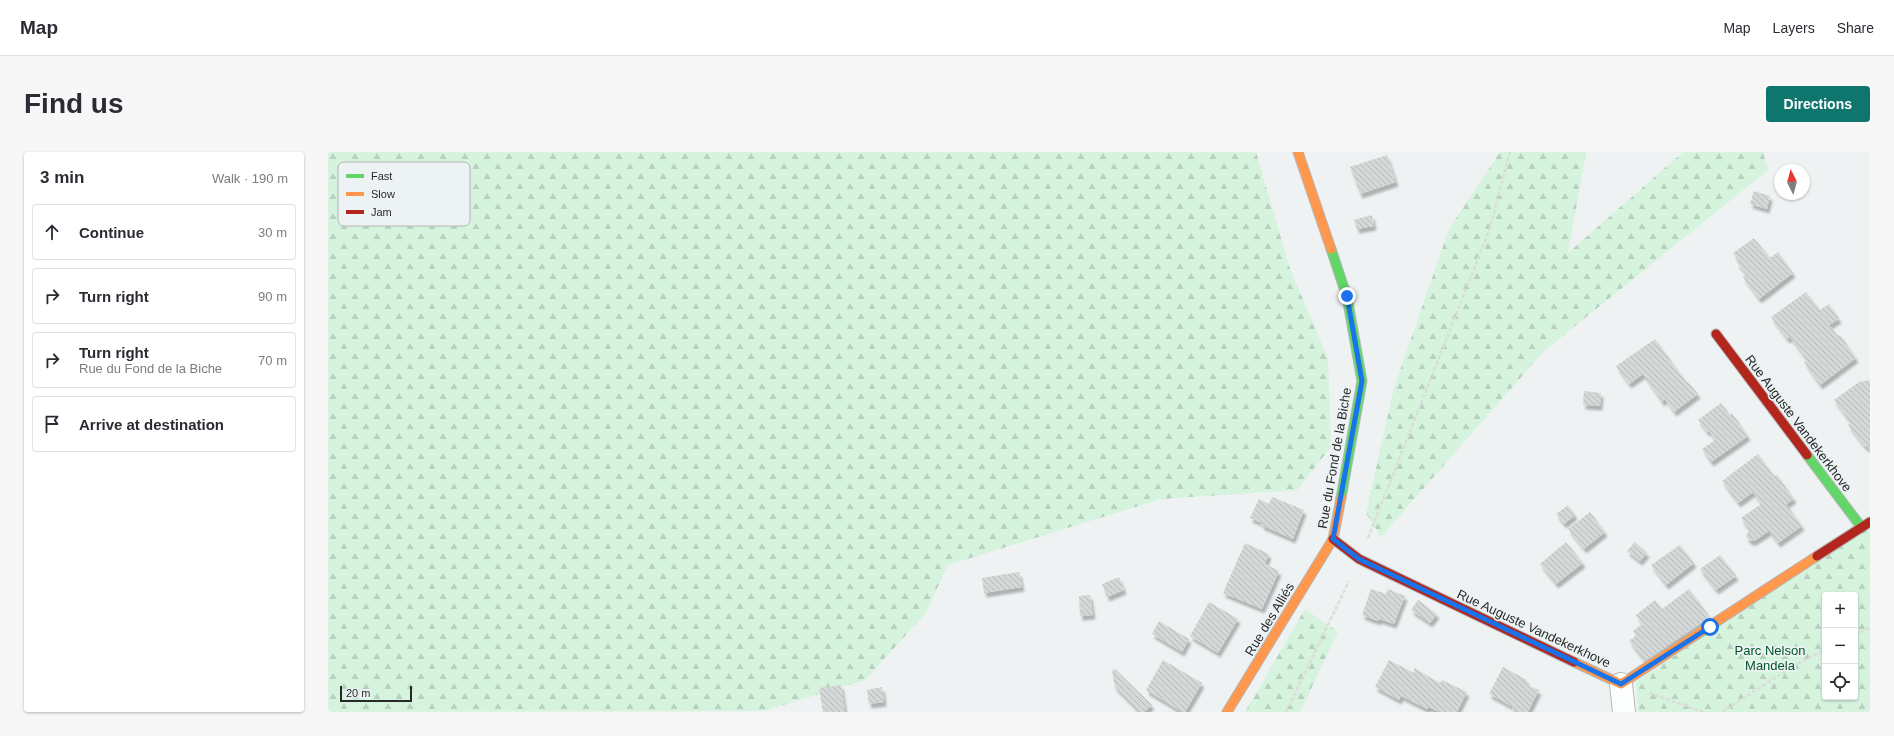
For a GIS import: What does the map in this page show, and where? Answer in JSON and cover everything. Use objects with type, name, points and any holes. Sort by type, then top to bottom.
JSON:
[{"type":"street","name":"Rue du Fond de la Biche","points":[[1298,152],[1347,296],[1362,381],[1333,539]]},
{"type":"street","name":"Rue Auguste Vandekerkhove","points":[[1716,334],[1862,528]]},
{"type":"street","points":[[1624,712],[1621,684],[1870,522]]},
{"type":"street","name":"Rue Auguste Vandekerkhove","points":[[1333,539],[1359,559],[1621,684]]},
{"type":"street","name":"Rue des Alliés","points":[[1228,712],[1333,539]]},
{"type":"path","points":[[1286,712],[1359,559],[1489,231],[1510,152]]},
{"type":"path","points":[[1858,634],[1870,628]]},
{"type":"path","points":[[1722,712],[1795,665],[1822,652]]},
{"type":"path","points":[[1621,684],[1704,712]]},
{"type":"green space","points":[[328,152],[1256,152],[1289,266],[1328,359],[1331,447],[1297,490],[1161,499],[948,565],[925,614],[865,680],[764,711],[328,712]]},
{"type":"green space","points":[[1500,152],[1586,152],[1568,253],[1683,152],[1763,152],[1768,170],[1543,352],[1381,537],[1366,513],[1394,388],[1449,229]]},
{"type":"green space","name":"Parc Nelson Mandela","points":[[1870,523],[1870,712],[1638,712],[1636,682]]},
{"type":"green space","points":[[1305,609],[1338,632],[1300,712],[1245,712]]},
{"type":"building","points":[[1387,155],[1396,182],[1360,194],[1350,167]]},
{"type":"building","points":[[1754,191],[1770,196],[1767,209],[1750,204]]},
{"type":"building","points":[[1372,215],[1374,226],[1357,229],[1354,220]]},
{"type":"building","points":[[1754,238],[1770,258],[1778,252],[1793,273],[1759,299],[1743,277],[1746,274],[1737,263],[1739,261],[1733,253]]},
{"type":"building","points":[[1806,292],[1820,310],[1829,304],[1839,319],[1829,325],[1838,336],[1840,335],[1856,358],[1820,385],[1804,362],[1807,360],[1790,337],[1787,339],[1771,317]]},
{"type":"building","points":[[1655,339],[1687,383],[1688,382],[1698,394],[1674,412],[1665,399],[1662,402],[1643,374],[1629,384],[1616,366]]},
{"type":"building","points":[[1870,380],[1870,450],[1867,446],[1865,447],[1848,425],[1851,423],[1834,400],[1859,382]]},
{"type":"building","points":[[1584,391],[1601,393],[1600,406],[1583,405]]},
{"type":"building","points":[[1721,403],[1730,415],[1732,413],[1748,436],[1711,462],[1702,449],[1715,440],[1709,431],[1707,432],[1698,420]]},
{"type":"building","points":[[1758,454],[1774,476],[1777,475],[1794,499],[1786,504],[1802,526],[1778,543],[1769,531],[1754,541],[1750,541],[1746,537],[1749,530],[1741,518],[1761,504],[1753,492],[1738,503],[1722,481]]},
{"type":"building","points":[[1272,497],[1304,510],[1293,539],[1261,525],[1262,523],[1250,518],[1259,499],[1269,504]]},
{"type":"building","points":[[1568,505],[1575,515],[1564,524],[1556,514]]},
{"type":"building","points":[[1590,512],[1605,532],[1584,549],[1568,529]]},
{"type":"building","points":[[1566,542],[1583,563],[1556,584],[1540,564]]},
{"type":"building","points":[[1635,542],[1647,553],[1640,561],[1627,551]]},
{"type":"building","points":[[1245,543],[1269,554],[1265,564],[1279,571],[1262,609],[1223,593]]},
{"type":"building","points":[[1680,545],[1694,563],[1666,585],[1651,565]]},
{"type":"building","points":[[1720,555],[1736,576],[1716,590],[1700,569]]},
{"type":"building","points":[[1019,572],[1022,587],[984,593],[982,578]]},
{"type":"building","points":[[1119,577],[1124,590],[1107,597],[1102,584]]},
{"type":"building","points":[[1371,589],[1386,594],[1388,589],[1405,596],[1394,624],[1379,619],[1378,621],[1362,615]]},
{"type":"building","points":[[1689,589],[1710,617],[1645,661],[1629,641],[1636,636],[1633,631],[1642,624],[1636,615],[1655,600],[1662,609]]},
{"type":"building","points":[[1090,595],[1093,615],[1080,616],[1079,596]]},
{"type":"building","points":[[1418,600],[1437,614],[1430,623],[1411,610]]},
{"type":"building","points":[[1209,602],[1238,619],[1218,653],[1190,636]]},
{"type":"building","points":[[1159,621],[1189,639],[1182,652],[1152,634]]},
{"type":"building","points":[[1163,660],[1202,683],[1185,712],[1182,712],[1146,690]]},
{"type":"building","points":[[1389,660],[1414,673],[1414,668],[1440,683],[1442,680],[1467,692],[1457,712],[1439,712],[1429,707],[1427,709],[1401,696],[1399,700],[1375,687]]},
{"type":"building","points":[[1503,667],[1527,680],[1525,684],[1539,690],[1528,712],[1518,712],[1512,709],[1513,707],[1489,694]]},
{"type":"building","points":[[1115,669],[1152,705],[1144,712],[1140,712],[1115,687],[1112,670]]},
{"type":"building","points":[[841,685],[845,712],[823,712],[819,688]]},
{"type":"building","points":[[882,687],[884,702],[869,704],[867,690]]},
{"type":"traffic: fast","points":[[1331,249],[1347,297],[1362,381],[1341,498]]},
{"type":"traffic: fast","points":[[1807,455],[1862,528]]},
{"type":"traffic: slow","points":[[1298,152],[1331,249]]},
{"type":"traffic: slow","points":[[1227,712],[1333,539],[1341,498]]},
{"type":"traffic: slow","points":[[1574,662],[1621,684],[1817,556]]},
{"type":"traffic: jam","points":[[1716,334],[1807,455]]},
{"type":"traffic: jam","points":[[1817,556],[1870,522]]},
{"type":"traffic: jam","points":[[1333,539],[1359,559],[1574,662]]},
{"type":"route","points":[[1347,296],[1362,381],[1333,539],[1359,559],[1621,684],[1710,627]]}]
